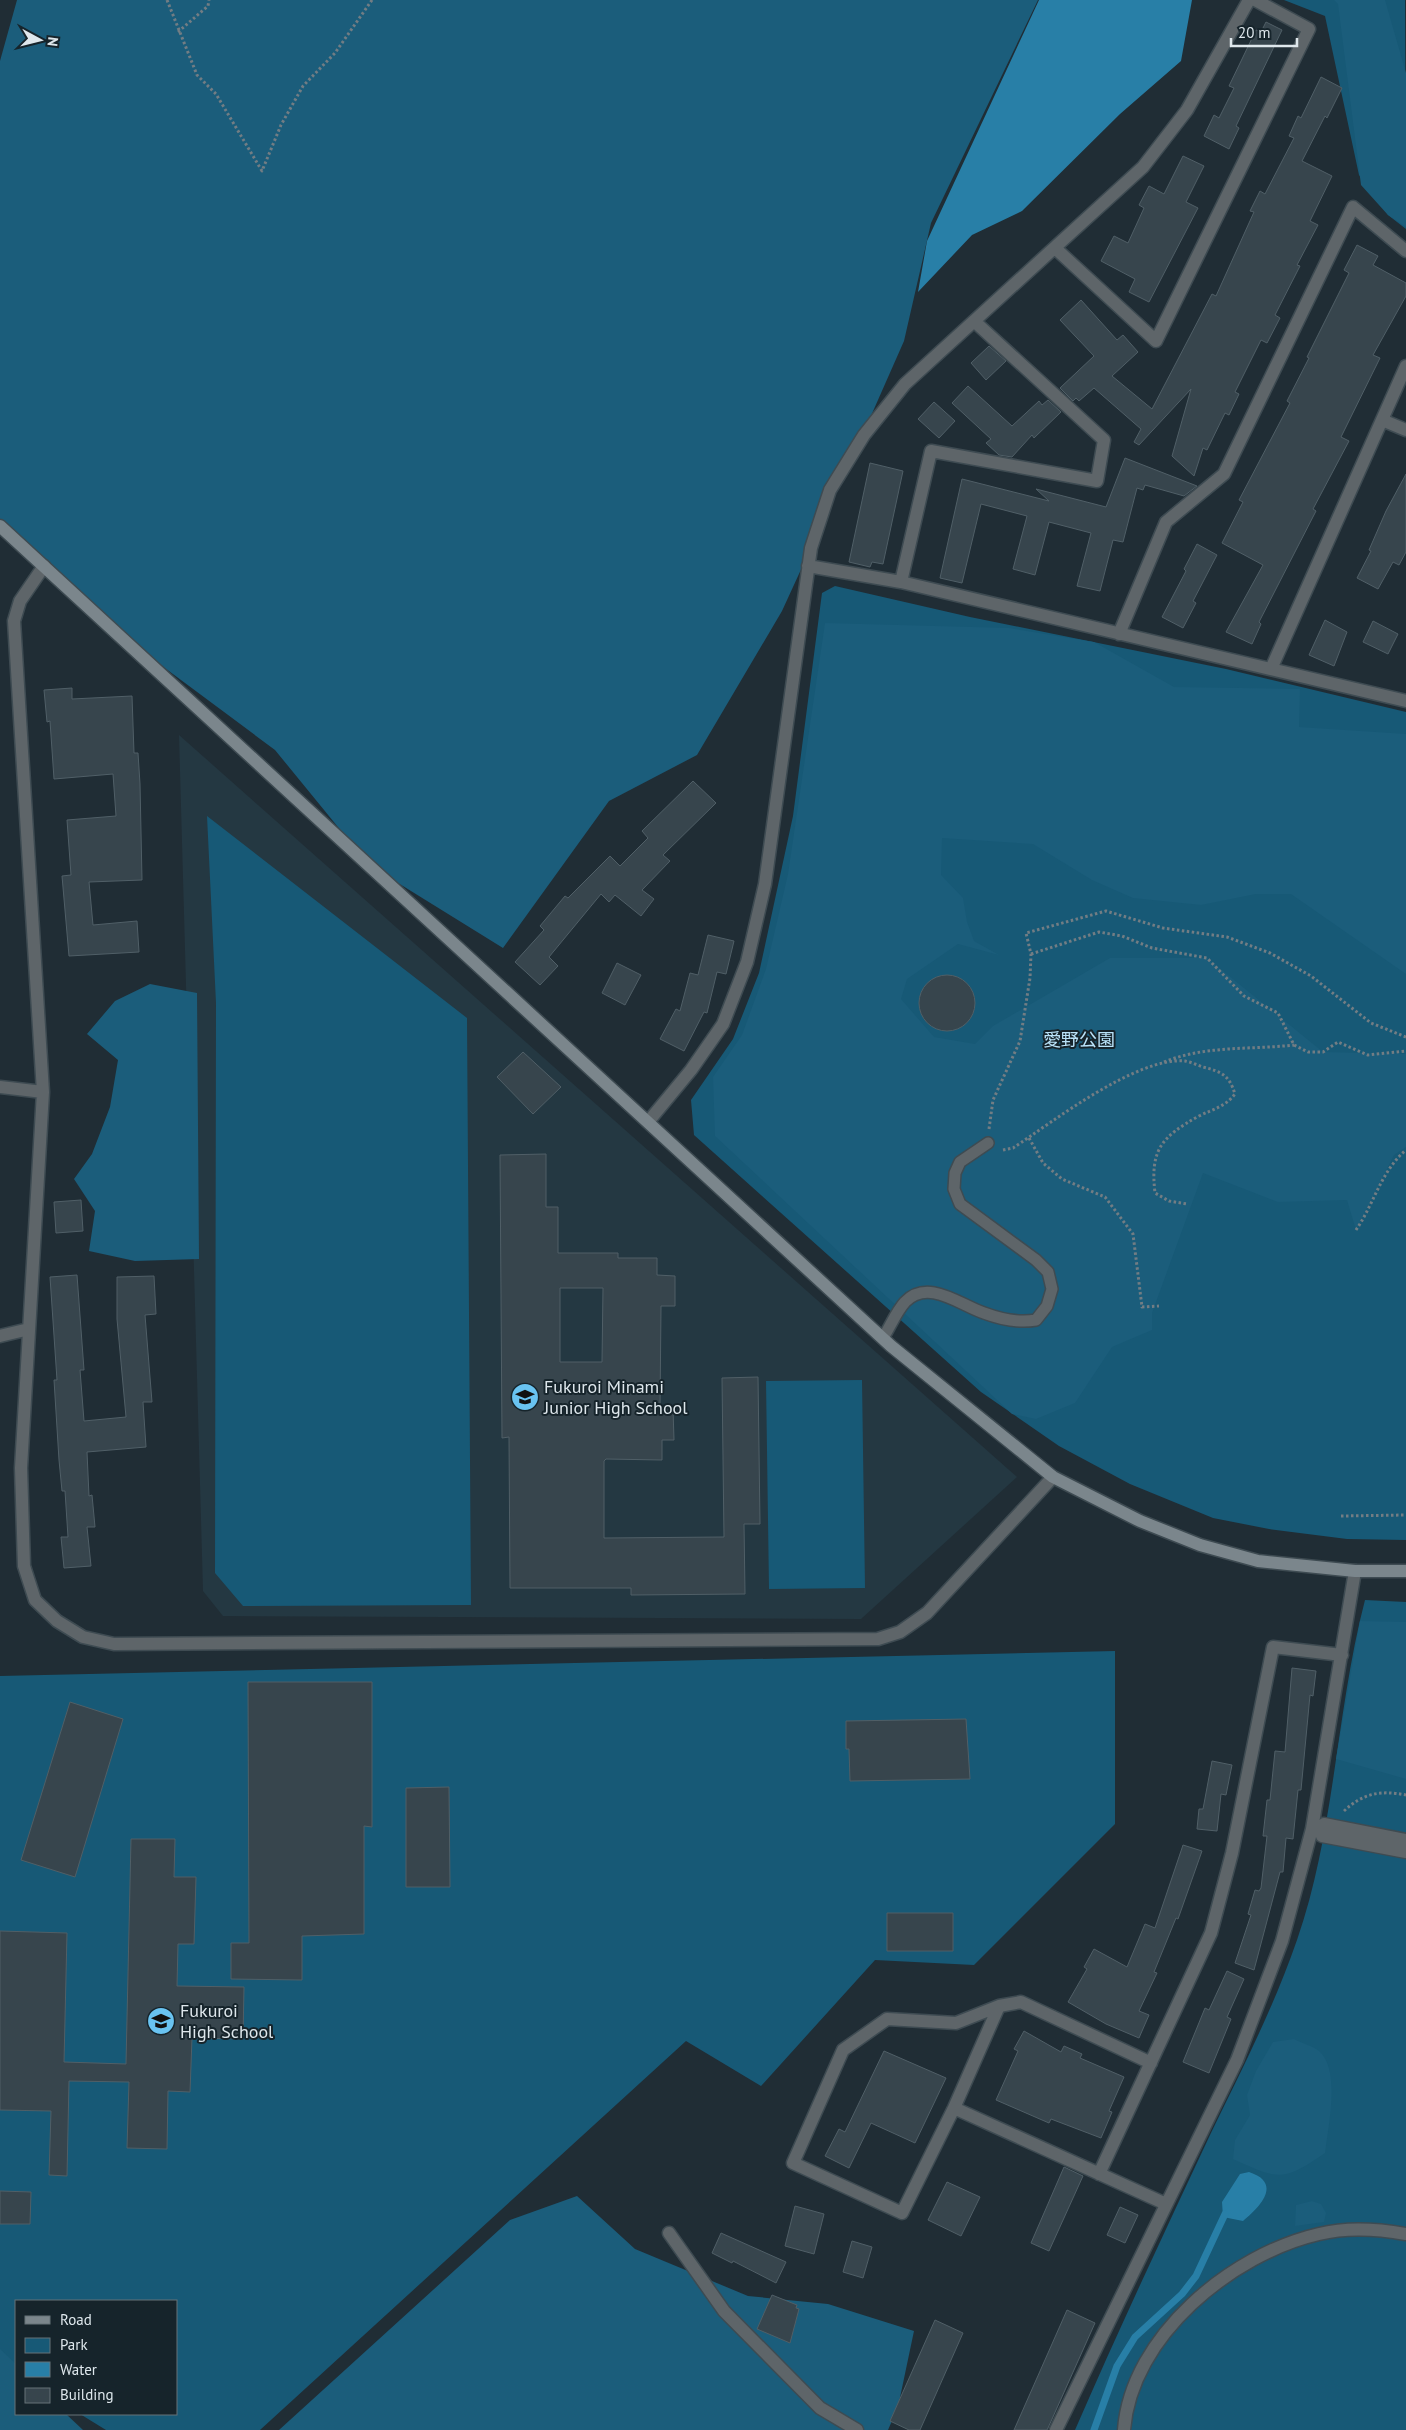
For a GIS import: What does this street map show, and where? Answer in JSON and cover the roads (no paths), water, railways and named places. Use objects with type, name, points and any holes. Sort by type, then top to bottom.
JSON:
[{"type":"street","points":[[648,1122],[691,1070],[723,1024],[747,962],[765,884],[810,548],[830,490],[864,435],[904,384],[1143,167],[1188,110],[1249,0]]},
{"type":"street","points":[[1055,248],[1156,341],[1309,29],[1255,0]]},
{"type":"street","points":[[1119,634],[1166,522],[1224,474],[1352,207],[1406,251]]},
{"type":"street","points":[[900,582],[931,451],[1097,481],[1104,440],[974,321]]},
{"type":"street","points":[[1271,668],[1406,366]]},
{"type":"street","points":[[1382,420],[1406,430]]},
{"type":"street","points":[[0,526],[883,1338],[1052,1477],[1140,1521],[1200,1544],[1258,1562],[1355,1571],[1406,1571]]},
{"type":"street","points":[[44,566],[20,600],[14,621],[43,1092],[21,1468],[24,1566],[35,1600],[57,1621],[82,1637],[114,1644],[878,1639],[900,1632],[927,1613],[1052,1477]]},
{"type":"street","points":[[808,566],[900,582],[1406,701]]},
{"type":"street","points":[[0,1087],[43,1092]]},
{"type":"street","points":[[0,1336],[29,1329]]},
{"type":"street","points":[[1056,2430],[1237,2060],[1282,1941],[1312,1828],[1355,1571]]},
{"type":"street","points":[[1099,2174],[1211,1933],[1232,1853],[1273,1646],[1342,1655]]},
{"type":"street","points":[[1406,1840],[1324,1824],[1322,1836],[1406,1852]]},
{"type":"street","points":[[999,2006],[954,2108],[902,2213],[793,2163],[843,2050],[887,2019],[956,2023],[999,2006],[1021,2002],[1151,2063]]},
{"type":"street","points":[[954,2108],[1166,2204]]},
{"type":"street","points":[[1124,2430],[1125,2416],[1135,2384],[1154,2350],[1179,2316],[1207,2289],[1254,2261],[1290,2243],[1320,2233],[1383,2230],[1406,2234]]},
{"type":"street","points":[[669,2233],[724,2310],[820,2408],[857,2430]]},
{"type":"lane","points":[[883,1338],[906,1301],[923,1292],[938,1293],[983,1313],[1026,1322],[1036,1320],[1047,1306],[1052,1289],[1048,1272],[1036,1260],[960,1204],[954,1189],[955,1173],[960,1162],[988,1143]]},
{"type":"water","points":[[1039,0],[1192,0],[1181,61],[1120,114],[1022,211],[972,235],[918,292],[927,241]]},
{"type":"water","points":[[1249,2172],[1265,2182],[1267,2189],[1261,2202],[1243,2221],[1223,2217],[1222,2202],[1240,2174]]},
{"type":"waterway","points":[[1094,2430],[1117,2366],[1135,2337],[1182,2294],[1196,2276],[1225,2214]]},
{"type":"place","name":"Fukuroi Minami Junior High School","points":[[525,1397]]},
{"type":"place","name":"Fukuroi High School","points":[[161,2021]]},
{"type":"park label","name":"愛野公園","points":[[1079,1040]]}]
